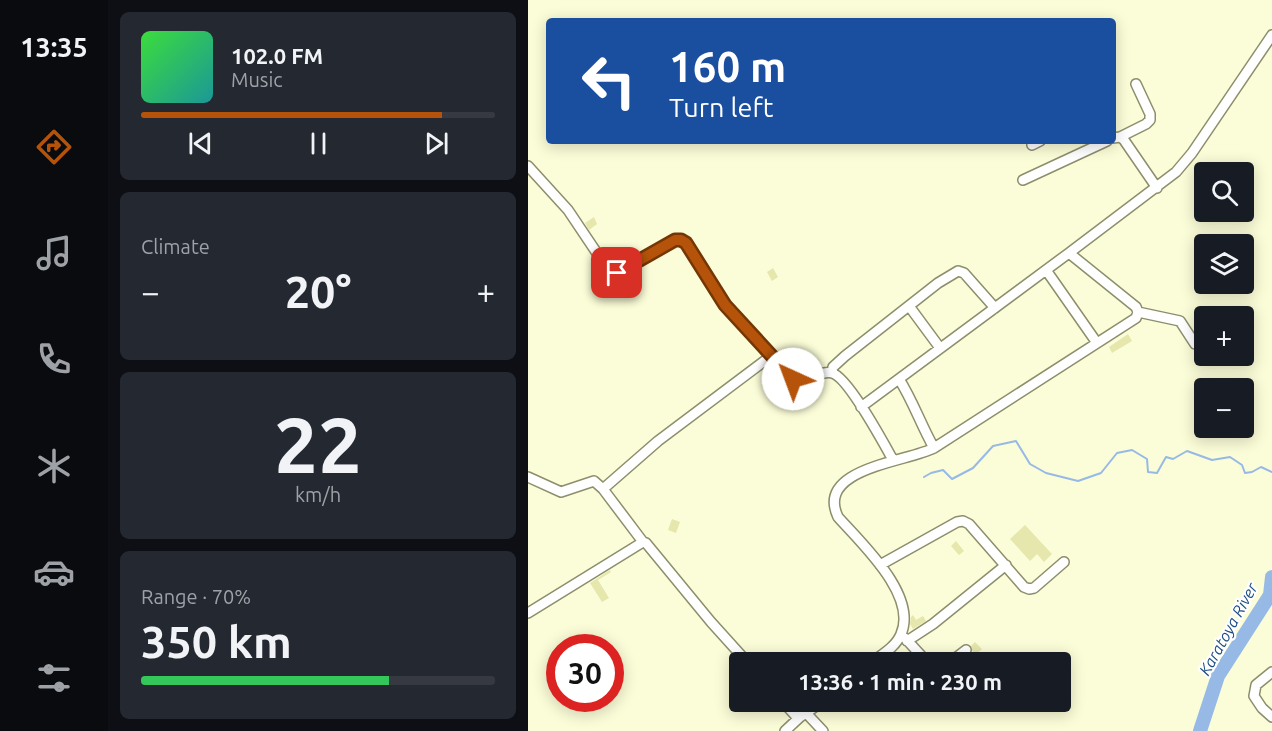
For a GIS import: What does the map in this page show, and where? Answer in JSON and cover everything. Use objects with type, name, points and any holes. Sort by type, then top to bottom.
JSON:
[{"type":"street","points":[[861,407],[1157,188],[1185,162],[1272,35]]},
{"type":"street","points":[[1116,138],[1150,120],[1150,114],[1136,84]]},
{"type":"street","points":[[1116,138],[1124,140],[1157,188]]},
{"type":"street","points":[[1023,180],[1099,144]]},
{"type":"street","points":[[528,166],[568,210],[611,274],[617,273],[675,240],[686,243],[719,297],[793,379],[799,382],[832,373],[837,376],[861,407],[893,460]]},
{"type":"street","points":[[917,652],[904,638],[902,604],[888,576],[838,517],[834,507],[834,495],[839,487],[862,471],[934,448],[1136,318],[1138,312],[1136,307],[1069,253]]},
{"type":"street","points":[[1046,270],[1096,343]]},
{"type":"street","points":[[832,373],[833,368],[845,356],[952,273],[958,271],[964,273],[994,308]]},
{"type":"street","points":[[909,306],[940,348]]},
{"type":"street","points":[[1138,312],[1180,321],[1194,342]]},
{"type":"street","points":[[603,489],[658,441],[771,356]]},
{"type":"street","points":[[899,379],[934,448]]},
{"type":"street","points":[[528,477],[561,492],[594,481],[603,489],[643,542],[738,652]]},
{"type":"street","points":[[880,565],[963,520],[1029,590],[1064,562]]},
{"type":"street","points":[[528,613],[643,542]]},
{"type":"street","points":[[885,652],[904,638],[933,624],[1005,566]]},
{"type":"street","points":[[1272,672],[1256,685],[1254,696],[1272,717]]},
{"type":"street","points":[[792,712],[795,715],[803,716],[824,731]]},
{"type":"street","points":[[785,731],[808,712]]},
{"type":"building","points":[[594,217],[597,224],[589,230],[585,223]]},
{"type":"building","points":[[773,268],[778,277],[772,281],[767,272]]},
{"type":"building","points":[[609,280],[617,286],[603,295],[598,287]]},
{"type":"building","points":[[1128,334],[1132,341],[1112,353],[1109,347]]},
{"type":"building","points":[[672,519],[680,522],[676,533],[668,530]]},
{"type":"building","points":[[1025,525],[1052,554],[1044,562],[1037,554],[1030,561],[1010,539]]},
{"type":"building","points":[[956,541],[964,551],[959,555],[951,546]]},
{"type":"building","points":[[610,570],[611,572],[598,580],[609,598],[602,602],[590,583]]},
{"type":"building","points":[[913,615],[916,620],[923,616],[926,621],[913,629],[910,624]]},
{"type":"building","points":[[975,642],[982,649],[973,652],[971,646]]},
{"type":"waterway","points":[[924,477],[943,470],[952,479],[973,468],[993,446],[1016,441],[1030,464],[1046,473],[1078,481],[1101,473],[1117,453],[1132,450],[1147,459],[1148,472],[1157,473],[1166,457],[1173,459],[1187,451],[1212,460],[1230,457],[1242,465],[1245,473],[1261,467],[1272,472]]},
{"type":"waterway","name":"Karatoya River","points":[[1200,731],[1218,676],[1270,595],[1272,577]]},
{"type":"route","points":[[617,273],[675,240],[686,243],[725,305],[793,379]]}]
